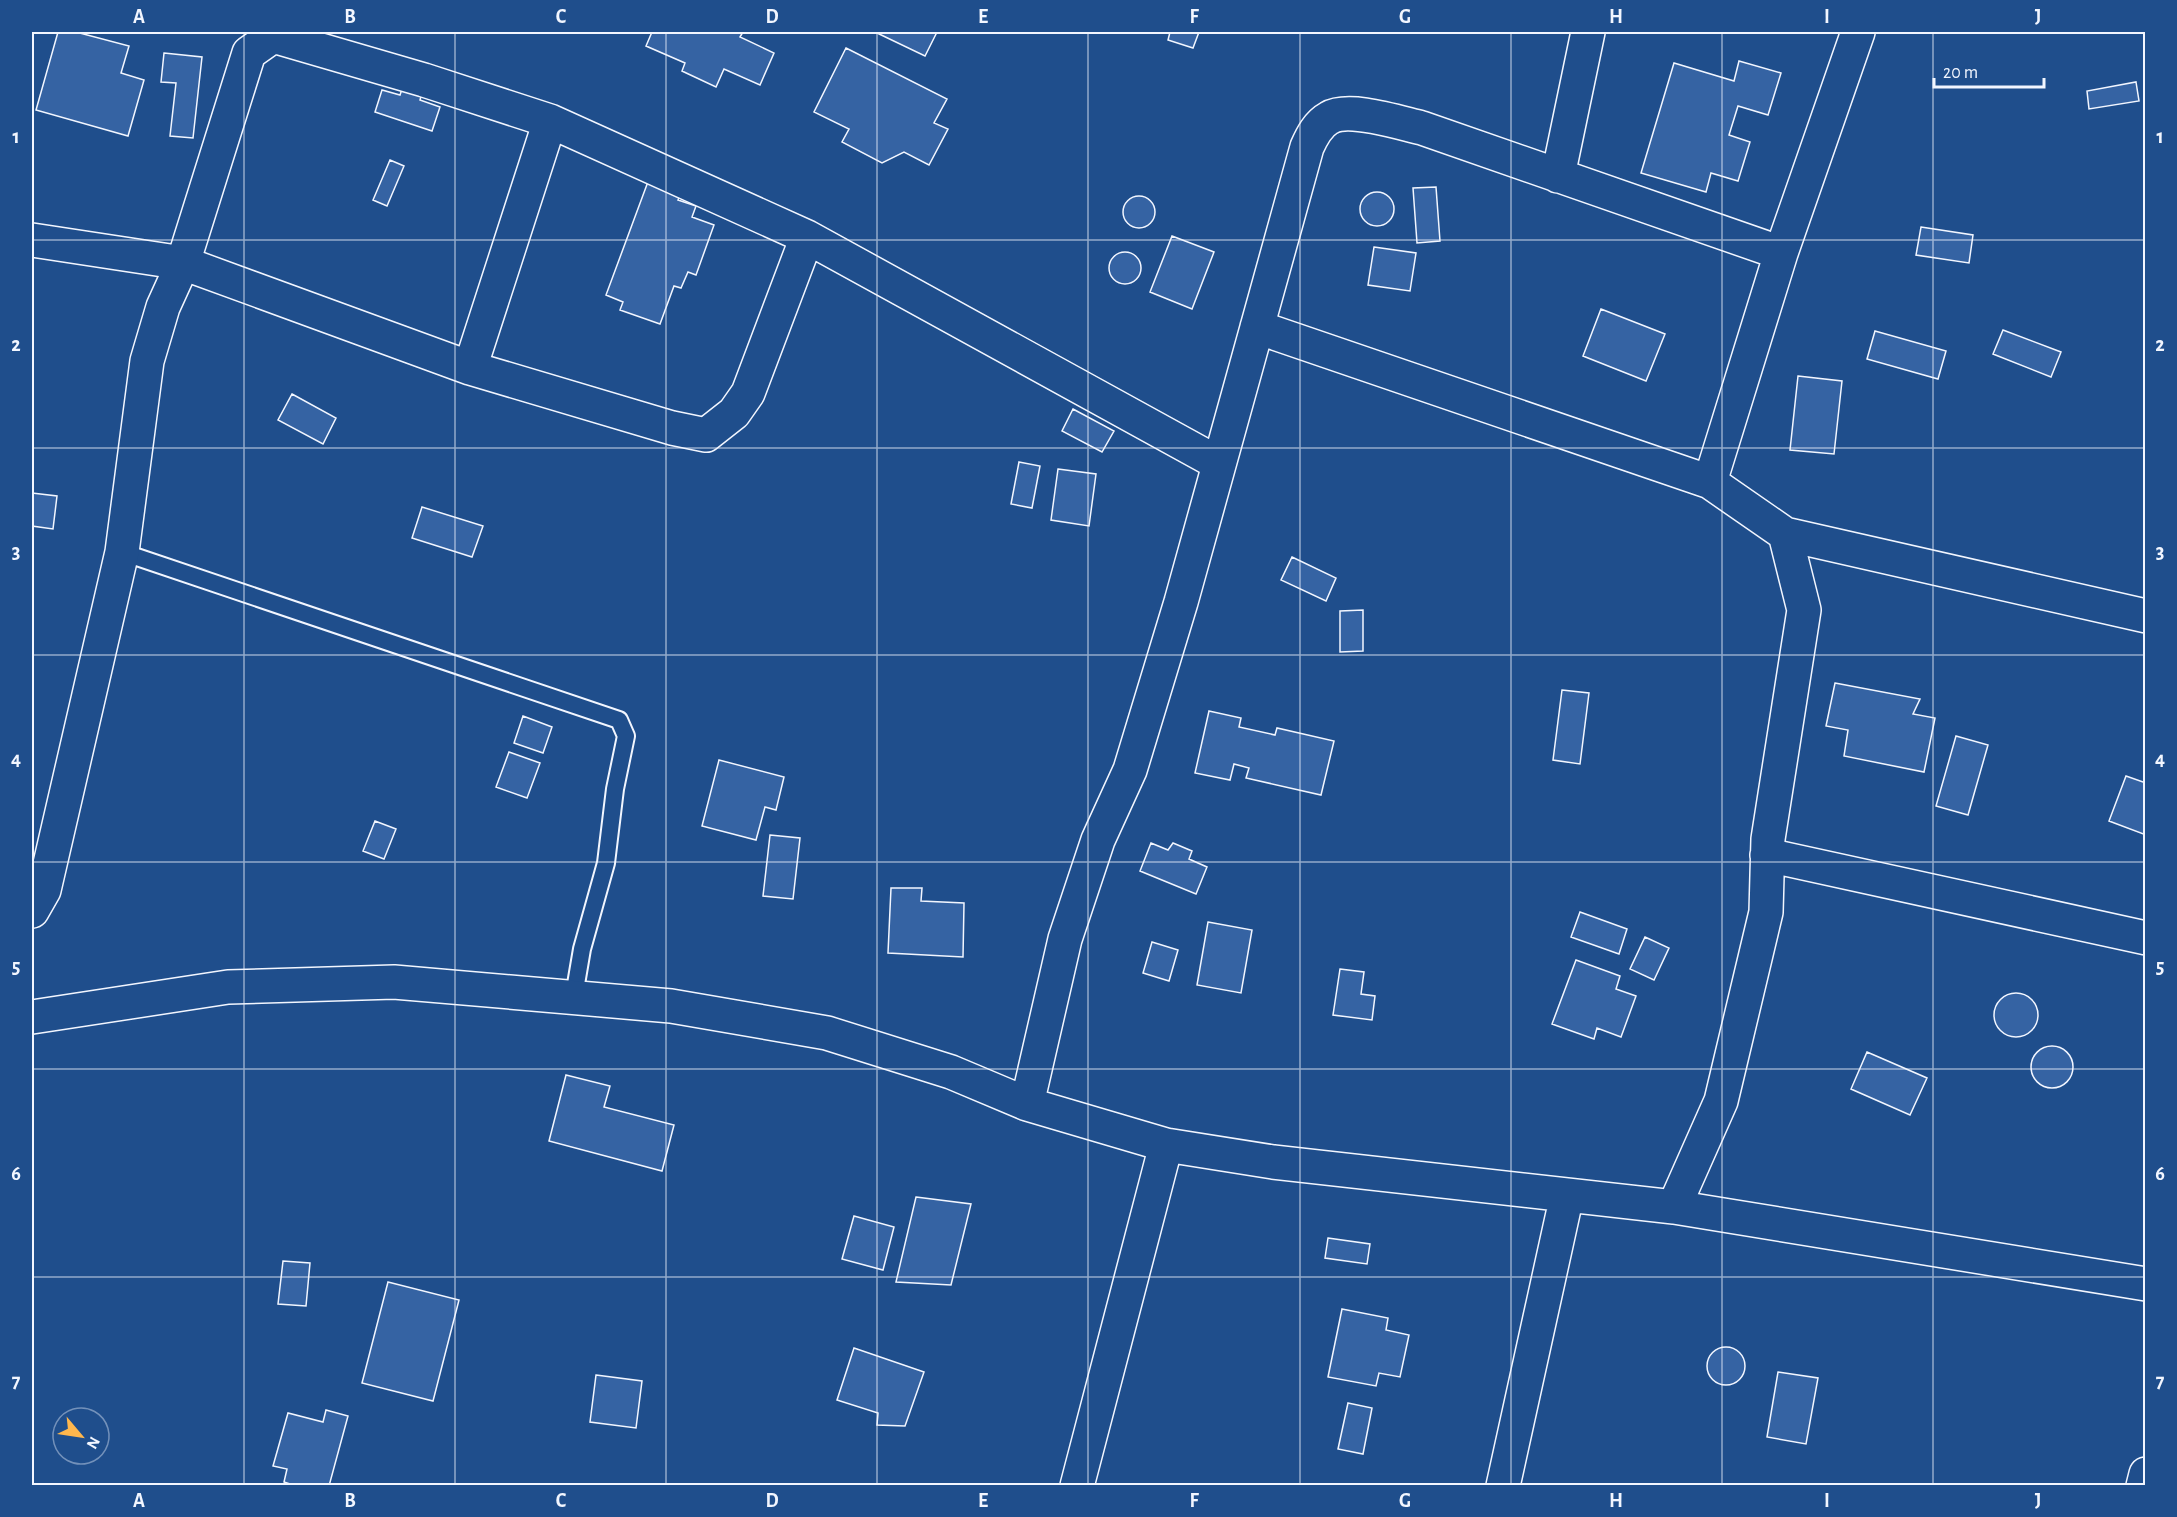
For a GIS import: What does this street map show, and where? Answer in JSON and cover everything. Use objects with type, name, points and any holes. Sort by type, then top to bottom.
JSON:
[{"type":"street","points":[[1558,176],[1587,32]]},
{"type":"street","points":[[1710,482],[1781,253],[1858,32]]},
{"type":"street","points":[[32,911],[44,890],[122,552],[147,362],[163,307],[183,263],[249,54],[273,36],[332,42],[550,121],[807,237],[1218,464]]},
{"type":"street","points":[[1028,1104],[1065,939],[1098,840],[1130,770],[1181,602],[1307,147],[1316,130],[1330,117],[1344,114],[1363,115],[1422,128],[1781,253]]},
{"type":"street","points":[[470,368],[550,121]]},
{"type":"street","points":[[32,240],[183,263],[470,368],[672,428],[706,435],[734,413],[748,393],[807,237]]},
{"type":"street","points":[[1257,327],[1710,482],[1785,534],[2145,616]]},
{"type":"street","points":[[1674,1207],[1721,1101],[1766,912],[1767,855],[1804,610],[1785,534]]},
{"type":"street","points":[[1767,855],[2145,938]]},
{"type":"street","points":[[32,1017],[228,987],[394,982],[671,1006],[827,1033],[951,1072],[1028,1104],[1166,1145],[1273,1162],[1674,1207],[2145,1284]]},
{"type":"street","points":[[1077,1485],[1166,1145]]},
{"type":"street","points":[[1503,1485],[1567,1195]]},
{"type":"street","points":[[2143,1485],[2145,1474]]},
{"type":"lane","points":[[122,552],[619,720],[626,736],[615,789],[606,863],[582,949],[574,996]]},
{"type":"building","points":[[58,32],[76,32],[129,46],[121,73],[144,80],[128,136],[36,110]]},
{"type":"building","points":[[652,32],[743,32],[740,37],[774,53],[760,85],[724,69],[716,87],[682,71],[685,63],[646,46]]},
{"type":"building","points":[[875,32],[937,32],[925,56]]},
{"type":"building","points":[[1170,32],[1199,32],[1193,48],[1168,40]]},
{"type":"building","points":[[846,48],[947,99],[934,123],[948,129],[929,165],[904,152],[882,163],[842,142],[849,129],[814,112]]},
{"type":"building","points":[[164,53],[202,57],[193,138],[170,136],[176,83],[161,82]]},
{"type":"building","points":[[1739,61],[1781,73],[1768,115],[1738,106],[1729,135],[1750,142],[1738,181],[1711,173],[1706,192],[1641,173],[1674,63],[1734,81]]},
{"type":"building","points":[[2136,82],[2139,101],[2089,109],[2087,91]]},
{"type":"building","points":[[404,83],[423,89],[420,100],[440,107],[432,131],[375,112],[382,90],[400,95]]},
{"type":"building","points":[[390,160],[404,166],[387,206],[373,200]]},
{"type":"building","points":[[649,179],[682,191],[678,200],[696,206],[692,217],[714,225],[696,275],[688,272],[681,288],[674,286],[660,324],[620,310],[623,302],[606,295]]},
{"type":"building","points":[[1436,187],[1440,241],[1417,243],[1413,188]]},
{"type":"building","points":[[1377,192],[1389,197],[1394,209],[1389,221],[1377,226],[1365,221],[1360,209],[1365,197]]},
{"type":"building","points":[[1139,196],[1151,200],[1155,212],[1151,224],[1139,228],[1127,224],[1123,212],[1127,200]]},
{"type":"building","points":[[1921,227],[1973,235],[1969,263],[1916,255]]},
{"type":"building","points":[[1172,236],[1214,252],[1192,309],[1150,292]]},
{"type":"building","points":[[1374,247],[1416,253],[1410,291],[1368,285]]},
{"type":"building","points":[[1125,252],[1137,256],[1141,268],[1137,280],[1125,284],[1113,280],[1109,268],[1113,256]]},
{"type":"building","points":[[1601,309],[1665,334],[1646,381],[1583,356]]},
{"type":"building","points":[[2003,330],[2061,352],[2051,377],[1993,354]]},
{"type":"building","points":[[1875,331],[1946,351],[1938,379],[1867,359]]},
{"type":"building","points":[[1798,376],[1842,381],[1834,454],[1790,450]]},
{"type":"building","points":[[292,394],[336,418],[323,444],[278,420]]},
{"type":"building","points":[[1073,409],[1114,431],[1102,452],[1062,431]]},
{"type":"building","points":[[1019,462],[1040,466],[1032,508],[1011,504]]},
{"type":"building","points":[[1058,469],[1096,474],[1089,526],[1051,520]]},
{"type":"building","points":[[32,493],[57,496],[53,529],[32,526]]},
{"type":"building","points":[[422,507],[483,526],[472,557],[412,538]]},
{"type":"building","points":[[1292,557],[1336,578],[1326,601],[1281,580]]},
{"type":"building","points":[[1363,610],[1363,651],[1340,652],[1340,611]]},
{"type":"building","points":[[1835,683],[1920,699],[1913,714],[1935,718],[1924,772],[1844,756],[1848,730],[1826,726]]},
{"type":"building","points":[[1562,690],[1589,693],[1580,764],[1553,760]]},
{"type":"building","points":[[1209,711],[1241,718],[1239,727],[1275,735],[1277,728],[1334,741],[1321,795],[1246,778],[1249,768],[1234,764],[1230,780],[1195,773]]},
{"type":"building","points":[[523,716],[552,727],[543,753],[514,743]]},
{"type":"building","points":[[1956,736],[1988,745],[1968,815],[1936,806]]},
{"type":"building","points":[[509,752],[540,763],[527,798],[496,787]]},
{"type":"building","points":[[719,760],[784,777],[776,810],[765,807],[756,840],[702,826]]},
{"type":"building","points":[[2126,776],[2146,783],[2146,835],[2109,821]]},
{"type":"building","points":[[375,821],[396,829],[384,859],[363,851]]},
{"type":"building","points":[[770,835],[800,838],[793,899],[763,896]]},
{"type":"building","points":[[1151,843],[1168,850],[1173,843],[1192,851],[1189,859],[1207,867],[1196,894],[1140,871]]},
{"type":"building","points":[[891,888],[922,888],[921,901],[964,903],[963,957],[888,953]]},
{"type":"building","points":[[1580,912],[1627,929],[1619,954],[1571,937]]},
{"type":"building","points":[[1208,922],[1252,930],[1241,993],[1197,985]]},
{"type":"building","points":[[1645,937],[1669,948],[1654,980],[1630,969]]},
{"type":"building","points":[[1152,942],[1178,950],[1169,981],[1143,973]]},
{"type":"building","points":[[1576,960],[1620,976],[1616,989],[1636,996],[1621,1037],[1597,1028],[1594,1039],[1552,1024]]},
{"type":"building","points":[[1340,969],[1364,972],[1361,994],[1375,996],[1372,1020],[1333,1015]]},
{"type":"building","points":[[2016,993],[2031,1000],[2038,1015],[2031,1030],[2016,1037],[2001,1030],[1994,1015],[2001,1000]]},
{"type":"building","points":[[2052,1046],[2066,1053],[2073,1067],[2066,1081],[2052,1088],[2038,1081],[2031,1067],[2038,1053]]},
{"type":"building","points":[[1867,1052],[1927,1078],[1910,1115],[1851,1089]]},
{"type":"building","points":[[566,1075],[610,1086],[604,1107],[674,1125],[662,1171],[549,1141]]},
{"type":"building","points":[[916,1197],[971,1204],[951,1285],[896,1282]]},
{"type":"building","points":[[854,1216],[894,1227],[883,1270],[842,1259]]},
{"type":"building","points":[[1328,1238],[1370,1244],[1367,1264],[1325,1258]]},
{"type":"building","points":[[283,1261],[310,1263],[306,1306],[278,1304]]},
{"type":"building","points":[[388,1282],[459,1300],[433,1401],[362,1383]]},
{"type":"building","points":[[1342,1309],[1388,1318],[1386,1330],[1409,1335],[1400,1377],[1379,1373],[1376,1386],[1328,1377]]},
{"type":"building","points":[[1726,1347],[1739,1353],[1745,1366],[1739,1379],[1726,1385],[1713,1379],[1707,1366],[1713,1353]]},
{"type":"building","points":[[854,1348],[924,1372],[905,1426],[877,1425],[878,1413],[837,1400]]},
{"type":"building","points":[[1778,1372],[1818,1378],[1806,1444],[1767,1437]]},
{"type":"building","points":[[596,1375],[642,1381],[636,1428],[590,1422]]},
{"type":"building","points":[[1348,1403],[1372,1408],[1363,1454],[1338,1449]]},
{"type":"building","points":[[326,1410],[348,1416],[329,1486],[296,1486],[284,1482],[287,1469],[273,1466],[288,1413],[323,1422]]}]
